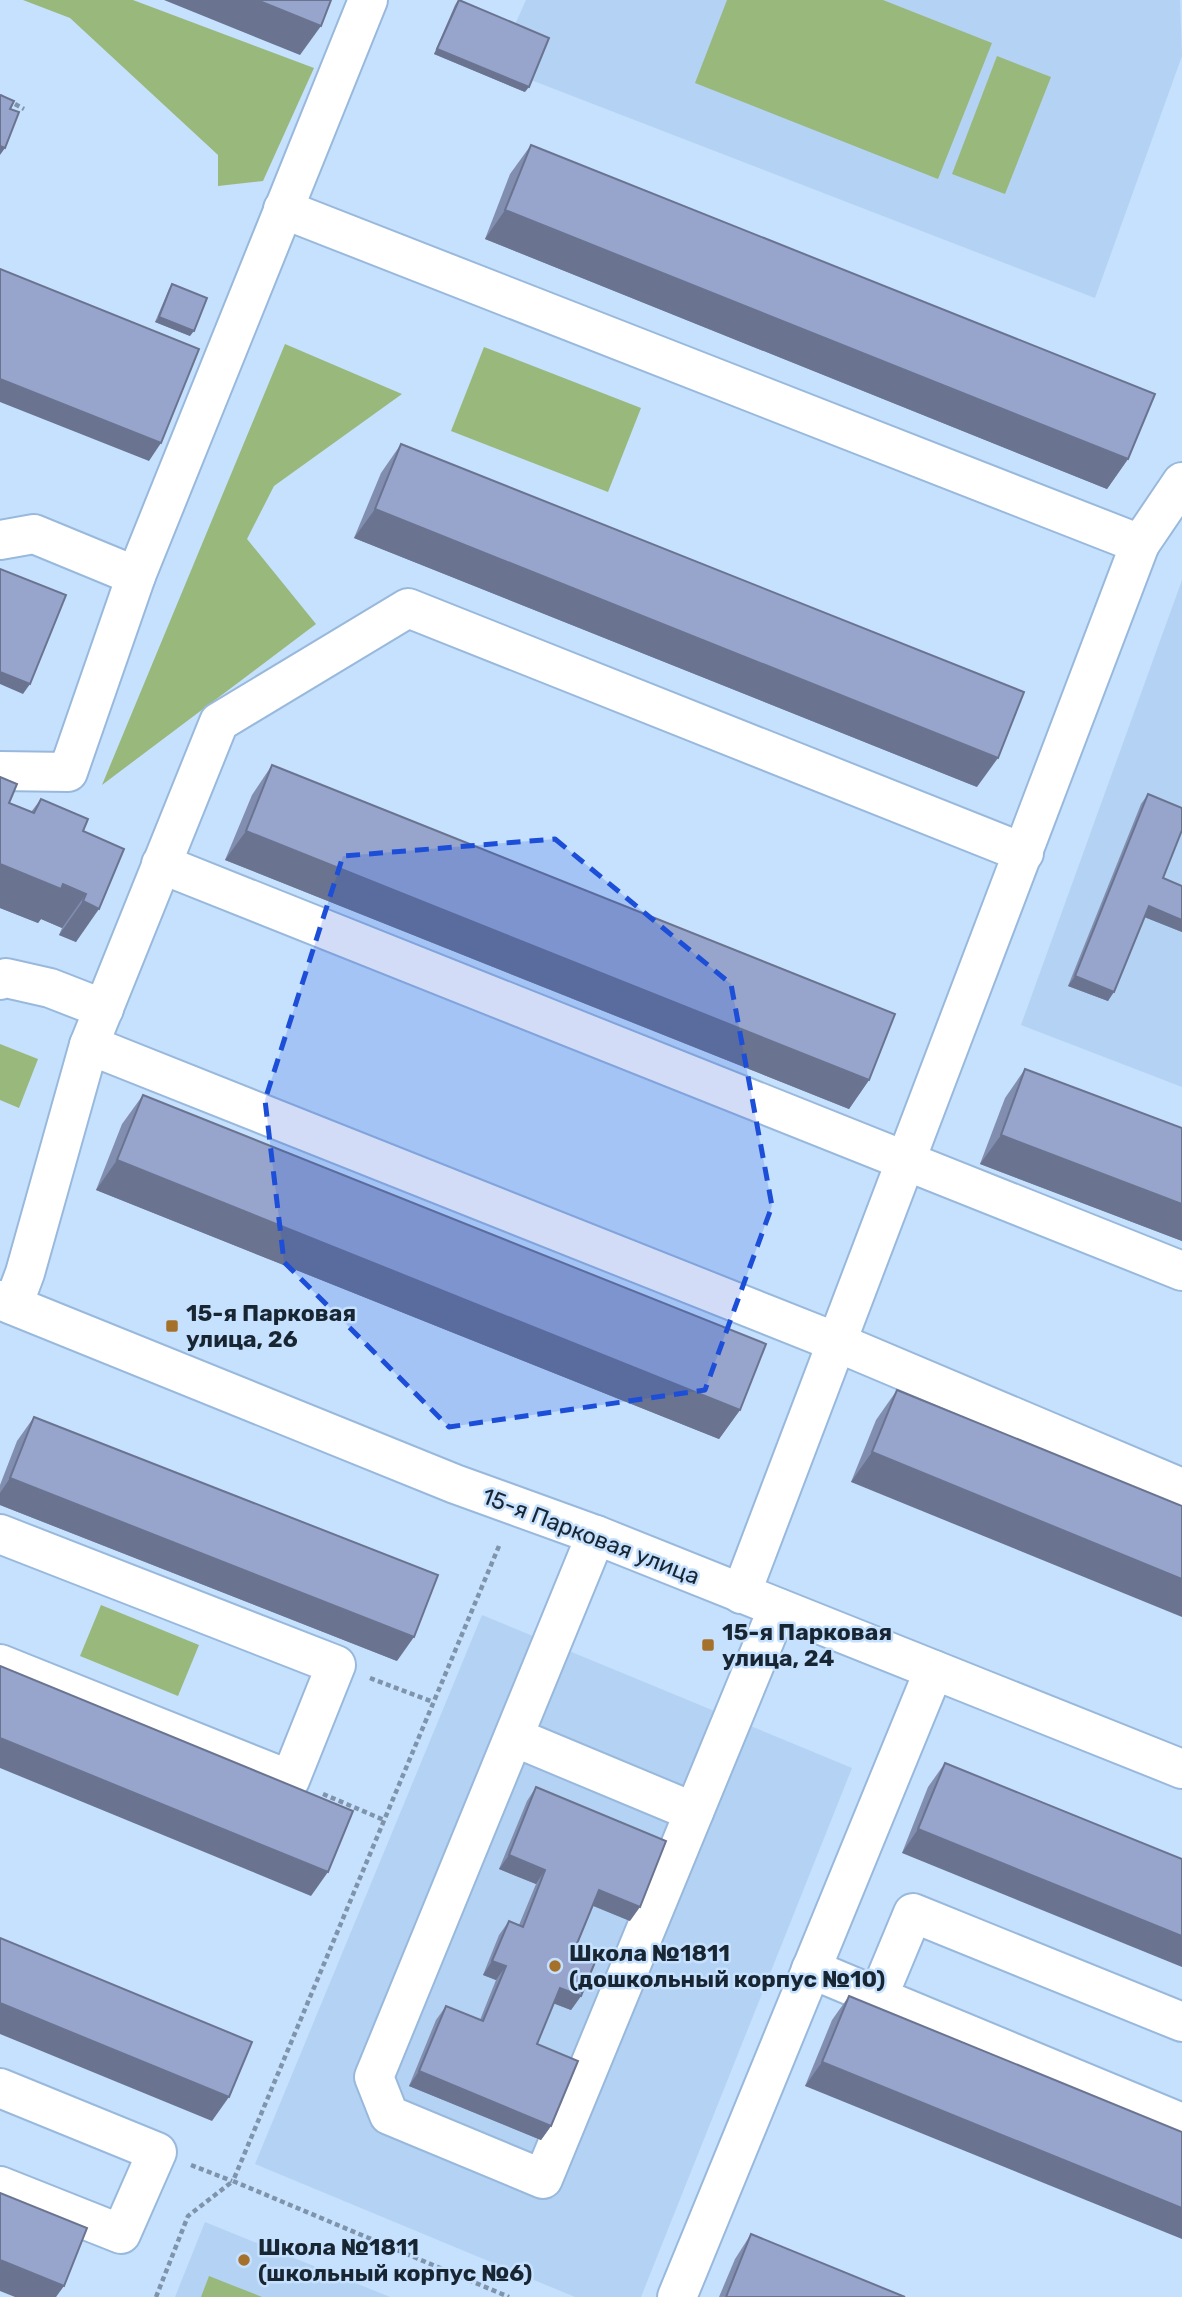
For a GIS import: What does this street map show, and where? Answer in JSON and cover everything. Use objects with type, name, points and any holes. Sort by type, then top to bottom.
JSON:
[{"type":"street","points":[[0,771],[68,772],[136,576],[368,0]]},
{"type":"street","points":[[284,209],[1140,544]]},
{"type":"street","points":[[741,1594],[1140,544],[1182,482]]},
{"type":"street","points":[[0,540],[34,534],[136,576]]},
{"type":"street","points":[[6,1303],[25,1273],[89,1045],[219,722],[408,608],[1024,853]]},
{"type":"street","points":[[161,864],[1182,1271]]},
{"type":"street","points":[[0,980],[6,978],[50,988],[104,1009]]},
{"type":"street","points":[[89,1045],[836,1342],[1182,1488]]},
{"type":"street","name":"15-я Парковая улица","points":[[6,1303],[455,1484],[596,1535],[1182,1769]]},
{"type":"street","points":[[0,1534],[336,1665],[290,1780],[0,1664]]},
{"type":"street","points":[[596,1535],[374,2077],[389,2115],[543,2179],[778,1608]]},
{"type":"street","points":[[677,2297],[934,1670]]},
{"type":"street","points":[[514,1737],[695,1812]]},
{"type":"street","points":[[878,1997],[913,1913],[1182,2022]]},
{"type":"street","points":[[811,1969],[1182,2123]]},
{"type":"street","points":[[0,2088],[157,2151],[121,2234],[0,2186]]},
{"type":"path","points":[[0,96],[24,109]]},
{"type":"path","points":[[156,2297],[188,2216],[233,2181],[499,1546]]},
{"type":"path","points":[[336,1665],[433,1702]]},
{"type":"path","points":[[290,1780],[384,1820]]},
{"type":"path","points":[[233,2181],[509,2297]]},
{"type":"highlighted area","points":[[555,839],[731,984],[772,1206],[705,1390],[449,1427],[284,1262],[265,1100],[343,856]]},
{"type":"shaded area","points":[[526,0],[1180,0],[1182,56],[1095,298],[531,80],[513,29]]},
{"type":"shaded area","points":[[1182,580],[1182,1087],[1021,1025]]},
{"type":"shaded area","name":"Школа №1811 (дошкольный корпус №10)","points":[[482,1615],[852,1768],[641,2297],[575,2297],[255,2164]]},
{"type":"shaded area","name":"Школа №1811 (школьный корпус №6)","points":[[205,2222],[390,2297],[175,2297]]},
{"type":"green space","points":[[23,0],[133,0],[314,68],[263,181],[218,186],[218,155],[70,18]]},
{"type":"green space","points":[[727,0],[883,0],[992,43],[938,179],[695,83]]},
{"type":"green space","points":[[997,56],[1051,77],[1005,194],[952,174]]},
{"type":"green space","points":[[285,344],[402,394],[274,486],[247,539],[316,624],[102,785]]},
{"type":"green space","points":[[484,347],[641,408],[608,492],[451,431]]},
{"type":"green space","points":[[0,1044],[38,1059],[19,1108],[0,1100]]},
{"type":"green space","points":[[101,1605],[199,1645],[178,1696],[80,1656]]},
{"type":"green space","points":[[209,2276],[262,2297],[201,2297]]},
{"type":"building","points":[[257,0],[331,0],[321,26]]},
{"type":"building","points":[[459,0],[549,38],[529,87],[437,49]]},
{"type":"building","points":[[0,95],[14,101],[10,109],[19,112],[5,148],[0,146]]},
{"type":"building","points":[[531,145],[1155,394],[1128,459],[505,210]]},
{"type":"building","points":[[0,269],[199,349],[161,443],[0,379]]},
{"type":"building","points":[[172,284],[207,298],[194,331],[159,317]]},
{"type":"building","points":[[401,444],[1024,692],[998,758],[375,509]]},
{"type":"building","points":[[0,569],[66,595],[30,684],[0,672]]},
{"type":"building","points":[[272,765],[895,1014],[869,1080],[246,831]]},
{"type":"building","points":[[0,777],[17,784],[9,803],[34,813],[41,799],[88,819],[83,831],[124,849],[99,909],[83,901],[86,894],[63,884],[61,889],[0,864]]},
{"type":"building","points":[[1148,794],[1182,808],[1182,830],[1163,878],[1182,886],[1182,920],[1149,906],[1114,992],[1075,976]]},
{"type":"building","points":[[1025,1069],[1182,1128],[1182,1204],[1001,1135]]},
{"type":"building","points":[[143,1095],[766,1344],[740,1410],[117,1160]]},
{"type":"building","points":[[897,1390],[1182,1506],[1182,1579],[872,1452]]},
{"type":"building","points":[[34,1417],[438,1575],[414,1637],[10,1478]]},
{"type":"building","points":[[0,1666],[353,1811],[328,1872],[0,1738]]},
{"type":"building","points":[[945,1763],[1182,1859],[1182,1936],[918,1829]]},
{"type":"building","points":[[536,1787],[666,1841],[640,1907],[599,1890],[576,1946],[598,1955],[581,1996],[560,1988],[537,2044],[578,2061],[551,2126],[419,2071],[446,2006],[483,2021],[506,1966],[492,1961],[509,1921],[523,1927],[545,1870],[509,1855]]},
{"type":"building","points":[[0,1938],[252,2042],[229,2097],[0,2003]]},
{"type":"building","points":[[849,1996],[1182,2132],[1182,2208],[822,2062]]},
{"type":"building","points":[[0,2193],[87,2228],[64,2286],[0,2260]]},
{"type":"building","points":[[751,2234],[905,2297],[726,2297]]},
{"type":"place","name":"15-я Парковая улица, 26","points":[[172,1326]]},
{"type":"place","name":"15-я Парковая улица, 24","points":[[708,1645]]},
{"type":"place","name":"Школа №1811 (дошкольный корпус №10)","points":[[555,1966]]},
{"type":"place","name":"Школа №1811 (школьный корпус №6)","points":[[244,2260]]}]
